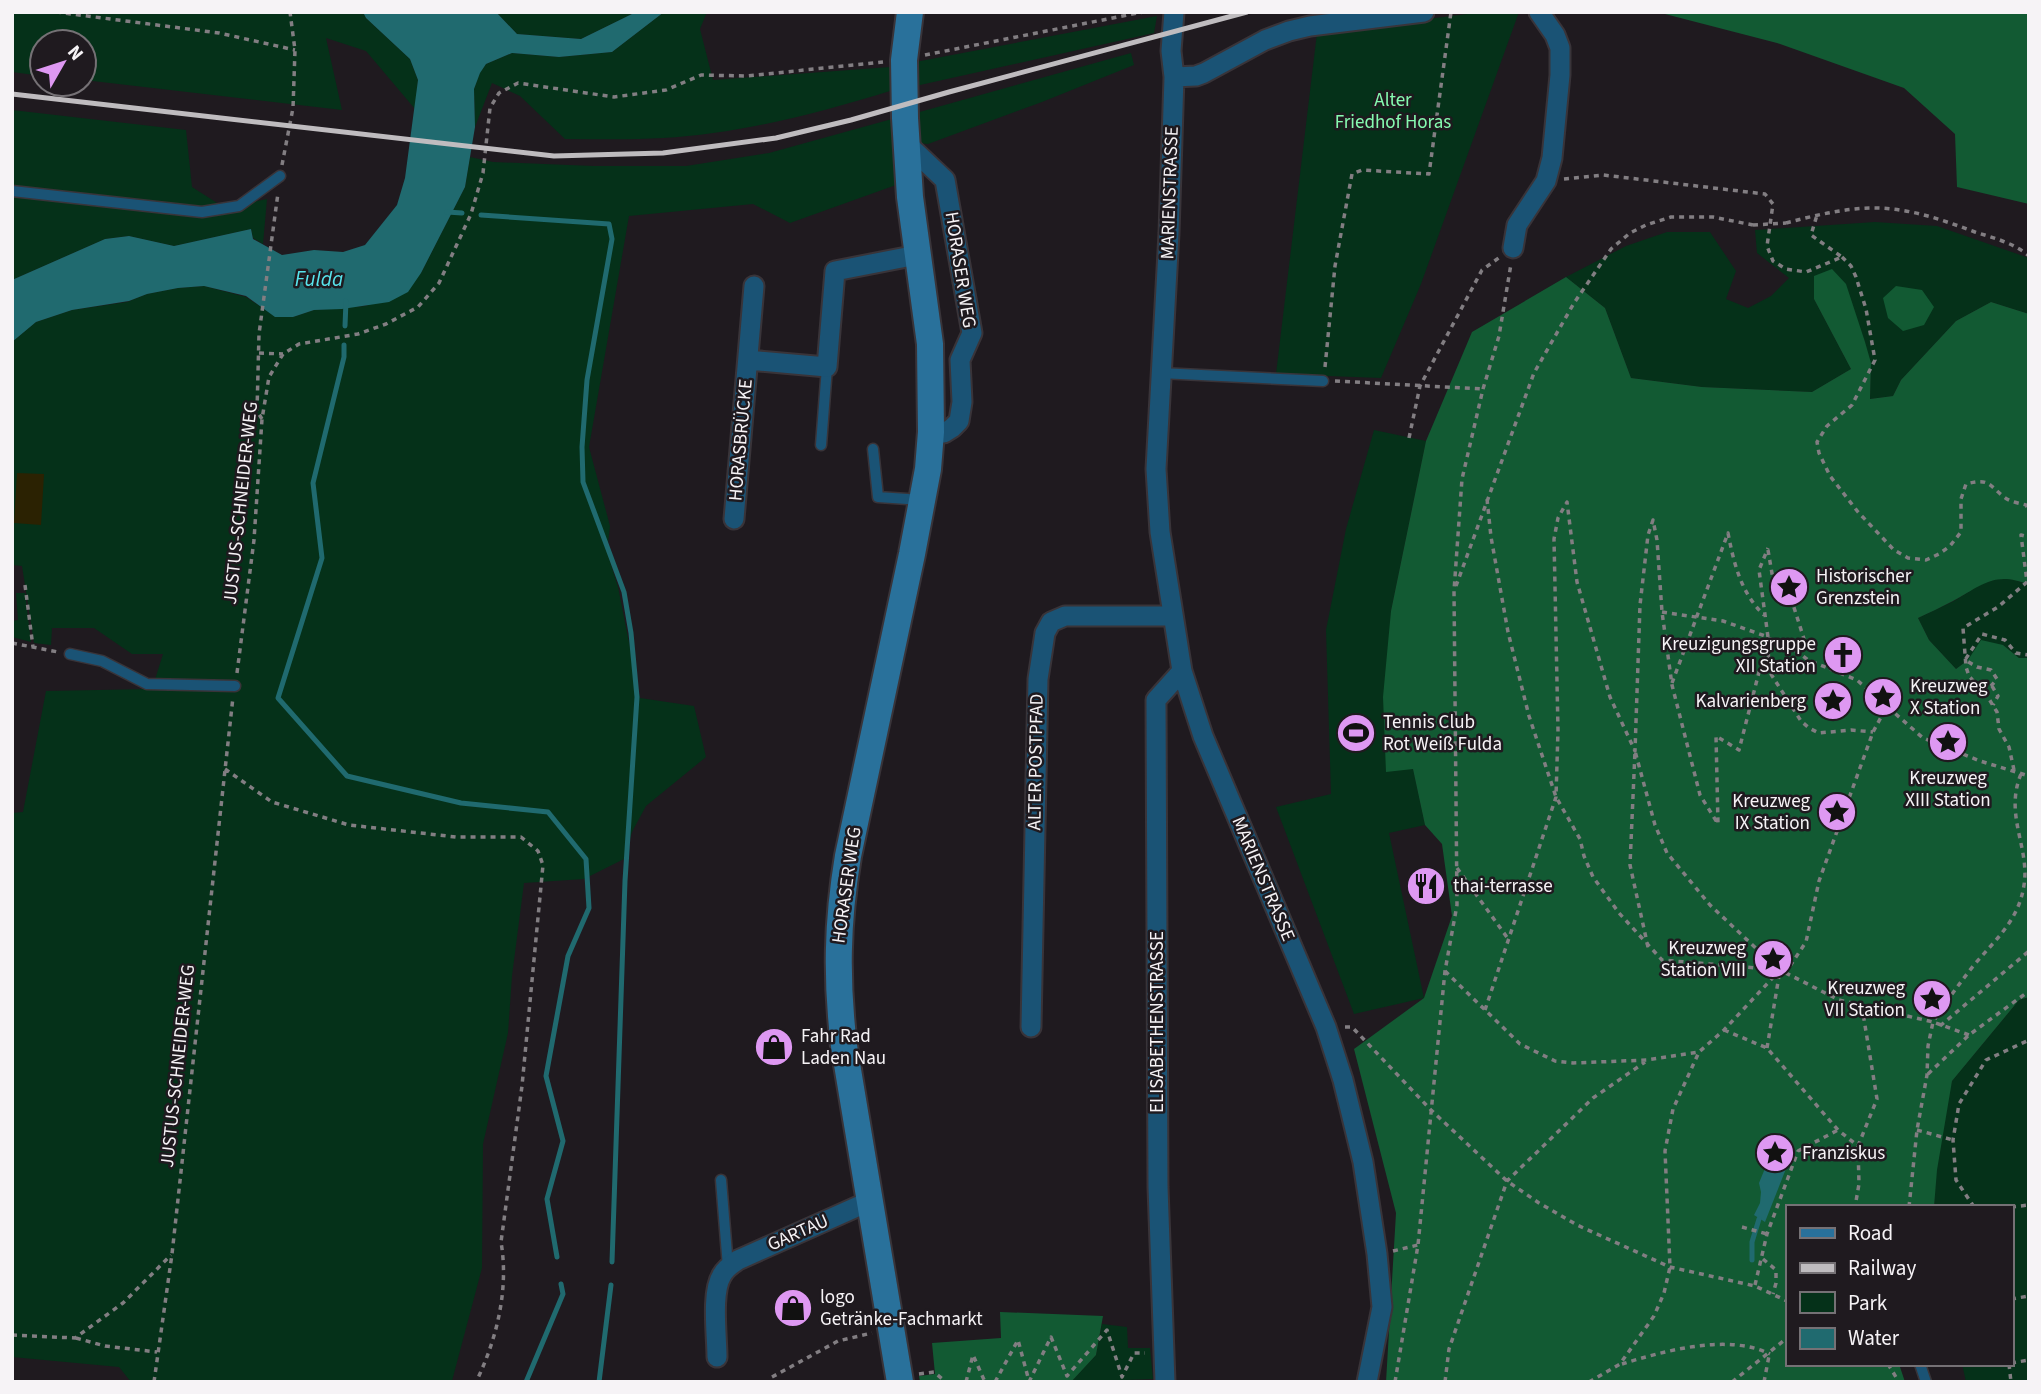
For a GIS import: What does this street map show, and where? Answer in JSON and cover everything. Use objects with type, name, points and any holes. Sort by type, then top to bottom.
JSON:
[{"type":"main road","name":"HORASER WEG","points":[[907,1378],[870,1201],[844,1046],[838,997],[838,937],[848,856],[922,500],[931,432],[930,344],[917,255],[906,144],[904,60],[910,12]]},
{"type":"street","name":"MARIENSTRASSE","points":[[1174,12],[1171,51],[1174,77],[1169,233],[1156,469],[1160,532],[1182,671],[1203,736],[1326,1027],[1343,1080],[1363,1162],[1382,1307],[1367,1382]]},
{"type":"street","points":[[1174,77],[1205,73],[1265,40],[1299,28],[1423,12]]},
{"type":"street","points":[[1513,248],[1517,225],[1546,181],[1556,136],[1560,48],[1555,35],[1539,12]]},
{"type":"street","name":"HORASER WEG","points":[[906,144],[945,180],[972,333],[960,360],[962,402],[958,421],[944,433],[931,432]]},
{"type":"street","points":[[827,368],[835,271],[917,255]]},
{"type":"street","name":"HORASBRÜCKE","points":[[734,519],[754,286]]},
{"type":"street","name":"HORASBRÜCKE","points":[[748,360],[827,368]]},
{"type":"street","name":"ALTER POSTPFAD","points":[[1031,1027],[1038,679],[1045,634],[1051,622],[1065,616],[1173,616]]},
{"type":"street","name":"ELISABETHENSTRASSE","points":[[1166,1382],[1158,1187],[1156,701],[1182,671]]},
{"type":"street","name":"GARTAU","points":[[728,1268],[738,1260],[870,1201]]},
{"type":"street","points":[[717,1357],[717,1288],[728,1268]]},
{"type":"lane","points":[[12,191],[202,212],[239,206],[280,176]]},
{"type":"lane","points":[[821,445],[827,368]]},
{"type":"lane","points":[[1160,373],[1323,381]]},
{"type":"lane","points":[[873,449],[878,497],[922,500]]},
{"type":"lane","points":[[70,654],[102,661],[147,684],[235,687]]},
{"type":"lane","points":[[720,1180],[728,1268]]},
{"type":"path","points":[[56,12],[219,33],[295,50]]},
{"type":"path","points":[[262,419],[257,411],[262,316],[280,176],[293,108],[295,50],[290,12]]},
{"type":"path","points":[[259,353],[284,354],[299,344],[358,334],[386,324],[418,307],[439,282],[471,214],[483,173],[490,108],[499,93],[518,83],[614,97],[666,90],[701,75],[746,76],[904,60],[1143,12]]},
{"type":"path","points":[[1451,12],[1429,174],[1362,170],[1353,174],[1335,266],[1323,381],[1483,389]]},
{"type":"path","points":[[1546,181],[1603,175],[1765,194],[1773,204],[1766,246],[1773,261],[1786,269],[1806,272],[1842,257]]},
{"type":"path","points":[[1454,591],[1534,373],[1574,303],[1611,249],[1630,233],[1671,217],[1713,217],[1753,225],[1786,223],[1846,210],[1891,209],[1927,215],[2018,247],[2029,256]]},
{"type":"path","points":[[1817,215],[1811,235],[1851,266],[1863,298],[1875,359],[1852,405],[1827,426],[1817,442],[1830,476],[1894,551],[1908,558],[1926,560],[1939,554],[1950,546],[1961,532],[1961,499],[1966,484],[1979,480],[1990,483],[2006,499],[2026,505],[2029,513]]},
{"type":"path","points":[[1409,438],[1420,386],[1482,270],[1513,248]]},
{"type":"path","points":[[1395,1382],[1418,1245],[1445,971],[1457,905],[1454,591],[1462,479],[1499,335],[1513,248]]},
{"type":"path","name":"JUSTUS-SCHNEIDER-WEG","points":[[154,1382],[172,1254],[225,769],[254,540],[262,419],[269,377],[284,354]]},
{"type":"path","points":[[1487,499],[1508,632],[1529,716],[1556,797],[1580,839],[1584,856],[1594,877],[1619,913],[1662,960],[1780,970],[1790,967],[1806,942],[1819,881],[1873,732],[1886,708]]},
{"type":"path","points":[[1485,1010],[1556,797],[1558,730],[1554,539],[1558,518],[1567,502],[1577,582],[1610,697],[1636,751],[1655,825],[1667,853],[1710,905],[1780,970],[1839,1000],[1933,1022],[1969,1035]]},
{"type":"path","points":[[1648,947],[1630,865],[1640,606],[1645,552],[1653,520],[1672,685],[1700,795],[1718,824],[1716,736],[1739,750],[1768,637]]},
{"type":"path","points":[[1672,685],[1728,533],[1740,579],[1752,604],[1766,617]]},
{"type":"path","points":[[2014,772],[2010,747],[1999,729],[1997,712],[1981,688],[1969,676],[1963,628],[1998,607],[2027,582],[2021,535],[2029,537]]},
{"type":"path","points":[[1798,652],[1804,639],[1790,595],[1775,591],[1768,548],[1759,570],[1768,637],[1769,671],[1801,721],[1819,733],[1851,730],[1873,732]]},
{"type":"path","points":[[25,585],[33,647]]},
{"type":"path","points":[[1662,612],[1723,621],[1768,637],[1808,660],[1857,680],[1923,738],[1980,761],[2029,776]]},
{"type":"path","points":[[1965,660],[1982,634],[2006,640],[2016,653],[2029,655]]},
{"type":"path","points":[[12,643],[70,654]]},
{"type":"path","points":[[1965,660],[1977,667],[1991,670],[1997,679],[1991,686],[1981,688]]},
{"type":"path","points":[[1991,686],[1998,696],[1993,705]]},
{"type":"path","points":[[225,769],[272,802],[349,825],[456,837],[522,837],[537,851],[543,865],[523,1073],[501,1242],[505,1266],[502,1296],[494,1336],[476,1382]]},
{"type":"path","points":[[1909,1205],[1933,1022],[1953,991],[2006,931],[2019,906],[2026,866],[2015,823],[2018,781],[2021,774]]},
{"type":"path","points":[[1456,867],[1509,940]]},
{"type":"path","points":[[1940,1026],[2029,951]]},
{"type":"path","points":[[1620,1364],[1654,1316],[1664,1293],[1670,1267],[1665,1151],[1673,1109],[1699,1052],[1724,1030],[1780,970]]},
{"type":"path","points":[[1767,1048],[1780,970]]},
{"type":"path","points":[[1445,971],[1521,1044],[1555,1061],[1573,1063],[1647,1060],[1699,1052]]},
{"type":"path","points":[[1927,1075],[1969,1035],[2029,991]]},
{"type":"path","points":[[1855,1205],[1858,1146],[1877,1099],[1862,1007]]},
{"type":"path","points":[[1326,1027],[1352,1027],[1431,1110],[1507,1181],[1539,1203],[1577,1225],[1670,1267],[1755,1286],[1786,1300]]},
{"type":"path","points":[[1724,1030],[1767,1048],[1838,1130],[1858,1146]]},
{"type":"path","points":[[1972,1205],[1956,1180],[1953,1140],[1959,1104],[1986,1060],[2029,1040]]},
{"type":"path","points":[[1446,1382],[1450,1349],[1507,1181],[1593,1098],[1647,1060]]},
{"type":"path","points":[[1755,1286],[1763,1259],[1766,1234],[1798,1151],[1838,1130]]},
{"type":"path","points":[[1917,1130],[1953,1140]]},
{"type":"path","points":[[1742,1227],[1766,1234]]},
{"type":"path","points":[[1377,1254],[1418,1245]]},
{"type":"path","points":[[75,1338],[123,1303],[172,1254]]},
{"type":"path","points":[[1763,1259],[1776,1270],[1773,1294]]},
{"type":"path","points":[[2013,1299],[2029,1296]]},
{"type":"path","points":[[1029,1382],[1051,1337],[1067,1376],[1107,1330],[1122,1377],[1135,1353],[1155,1353]]},
{"type":"path","points":[[772,1377],[838,1341],[880,1331]]},
{"type":"path","points":[[12,1335],[75,1338],[105,1346],[157,1352]]},
{"type":"path","points":[[1732,1382],[1786,1339]]},
{"type":"path","points":[[995,1382],[1018,1340],[1029,1382]]},
{"type":"path","points":[[1589,1382],[1620,1364],[1660,1352],[1701,1346],[1738,1345],[1770,1354]]},
{"type":"path","points":[[1764,1382],[1770,1354]]},
{"type":"path","points":[[965,1382],[973,1355],[985,1382]]},
{"type":"path","points":[[1889,1366],[1899,1382]]},
{"type":"path","points":[[907,1378],[934,1372],[946,1382]]},
{"type":"green space","points":[[12,12],[363,12],[366,18],[410,59],[418,80],[415,109],[366,51],[326,38],[342,110],[98,82],[98,28],[28,28],[28,74],[12,72]]},
{"type":"green space","points":[[496,12],[636,12],[581,39],[517,34]]},
{"type":"green space","points":[[664,12],[707,12],[700,29],[713,80],[890,67],[890,91],[807,114],[720,132],[651,139],[565,139],[520,96],[492,83],[475,127],[474,89],[486,64],[512,53],[559,57],[612,52]]},
{"type":"green space","name":"Alter Friedhof Horas","points":[[1483,12],[1519,12],[1421,284],[1381,378],[1276,374],[1317,33]]},
{"type":"green space","points":[[1619,12],[2029,12],[2029,204],[1957,187],[1955,134],[1904,88],[1777,43],[1665,14]]},
{"type":"green space","points":[[1157,16],[1154,33],[911,87],[910,63]]},
{"type":"green space","points":[[1131,53],[1134,65],[928,144],[917,143],[916,113]]},
{"type":"green space","points":[[12,110],[186,130],[192,187],[225,208],[267,199],[263,244],[253,238],[251,229],[174,246],[129,236],[105,239],[12,280]]},
{"type":"green space","points":[[892,119],[896,185],[790,223],[753,204],[629,216],[589,447],[610,526],[607,552],[618,587],[640,698],[694,706],[706,757],[646,806],[632,832],[624,859],[584,879],[524,883],[508,1033],[483,1144],[482,1268],[452,1381],[131,1382],[119,1367],[12,1357],[12,813],[23,812],[46,691],[152,689],[163,654],[132,654],[94,628],[52,628],[51,645],[34,643],[22,566],[12,565],[12,342],[36,322],[72,310],[127,302],[147,294],[178,288],[204,286],[246,297],[276,317],[293,317],[314,310],[366,306],[421,273],[465,187],[470,157],[493,162],[686,166],[769,153]]},
{"type":"green space","points":[[1875,222],[1937,226],[2029,258],[2029,314],[1991,302],[1956,321],[1901,380],[1893,396],[1870,399],[1871,363],[1814,299],[1851,369],[1812,392],[1702,387],[1631,378],[1605,308],[1566,277],[1626,246],[1667,232],[1710,232],[1736,271],[1726,299],[1748,308],[1771,296],[1789,278],[1757,253],[1755,230]]},
{"type":"green space","points":[[1832,269],[1846,284],[1871,363],[1870,399],[1893,396],[1901,380],[1956,321],[1991,302],[2029,314],[2029,585],[2007,579],[1989,582],[1918,618],[1929,640],[1956,669],[1968,660],[1981,640],[2003,645],[2019,658],[2029,658],[2029,997],[2019,1000],[1952,1081],[1937,1170],[1934,1205],[1786,1205],[1786,1366],[1900,1366],[1905,1382],[1386,1382],[1396,1213],[1354,1049],[1424,998],[1452,916],[1442,844],[1425,825],[1413,769],[1386,772],[1383,697],[1391,611],[1426,441],[1472,332],[1566,277],[1605,308],[1631,378],[1702,387],[1812,392],[1851,369],[1814,299],[1814,276]]},
{"type":"green space","points":[[1896,286],[1922,290],[1934,307],[1924,325],[1903,331],[1888,318],[1883,298]]},
{"type":"green space","name":"Tennis Club Rot Weiß Fulda","points":[[1374,430],[1426,441],[1391,611],[1386,771],[1413,768],[1425,825],[1389,833],[1424,998],[1354,1014],[1276,807],[1331,794],[1326,630],[1346,529]]},
{"type":"green space","points":[[1997,579],[2012,579],[2029,585],[2029,658],[2019,658],[2003,645],[1968,660],[1956,669],[1929,640],[1918,618],[1954,601],[1981,584]]},
{"type":"green space","points":[[16,593],[25,593],[31,642],[12,637],[12,621],[18,620]]},
{"type":"green space","points":[[2029,997],[2029,1382],[1966,1382],[1962,1366],[2013,1366],[2013,1205],[1934,1205],[1938,1138],[1952,1081],[2019,1000]]},
{"type":"green space","points":[[1000,1312],[1103,1316],[1096,1355],[1071,1382],[920,1382],[919,1376],[935,1374],[932,1343],[1001,1338]]},
{"type":"green space","points":[[1102,1324],[1127,1327],[1128,1348],[1150,1348],[1153,1379],[1071,1382],[1096,1355]]},
{"type":"sand","points":[[17,473],[44,474],[41,525],[14,523]]},
{"type":"water","name":"Fulda","points":[[363,12],[496,12],[517,34],[581,39],[636,12],[664,12],[612,52],[559,57],[512,53],[486,64],[474,89],[475,127],[465,187],[421,273],[408,292],[389,302],[314,310],[293,317],[275,317],[246,296],[204,286],[178,288],[147,294],[129,301],[72,310],[36,322],[12,342],[12,280],[105,239],[129,236],[174,246],[251,229],[253,239],[282,255],[314,250],[343,252],[365,245],[397,205],[405,178],[418,80],[410,59],[366,18]]},
{"type":"water","points":[[1782,1153],[1791,1156],[1765,1222],[1754,1215],[1760,1203],[1759,1183],[1768,1161]]},
{"type":"waterway","points":[[447,212],[462,213]]},
{"type":"waterway","points":[[481,215],[609,224],[612,239],[587,380],[582,447],[583,482],[624,592],[637,697],[625,881],[612,1262]]},
{"type":"waterway","name":"Fulda","points":[[345,326],[346,301]]},
{"type":"waterway","points":[[344,345],[344,357],[313,483],[322,558],[278,698],[347,776],[461,803],[548,812],[586,859],[589,908],[568,956],[546,1076],[563,1141],[547,1199],[557,1257]]},
{"type":"waterway","points":[[1752,1260],[1752,1242],[1759,1219]]},
{"type":"waterway","points":[[526,1382],[563,1294],[561,1284]]},
{"type":"waterway","points":[[599,1382],[611,1285]]},
{"type":"railway","points":[[12,94],[554,156],[663,153],[776,138],[851,120],[1247,12]]},
{"type":"place","name":"Historischer Grenzstein","points":[[1789,587]]},
{"type":"place","name":"Kreuzigungsgruppe XII Station","points":[[1843,655]]},
{"type":"place","name":"Kreuzweg X Station","points":[[1883,697]]},
{"type":"place","name":"Kalvarienberg","points":[[1833,701]]},
{"type":"place","name":"Tennis Club Rot Weiß Fulda","points":[[1356,733]]},
{"type":"place","name":"Kreuzweg XIII Station","points":[[1948,742]]},
{"type":"place","name":"Kreuzweg IX Station","points":[[1837,812]]},
{"type":"place","name":"thai-terrasse","points":[[1426,886]]},
{"type":"place","name":"Kreuzweg Station VIII","points":[[1773,959]]},
{"type":"place","name":"Kreuzweg VII Station","points":[[1932,999]]},
{"type":"place","name":"Fahr Rad Laden Nau","points":[[774,1047]]},
{"type":"place","name":"Franziskus","points":[[1775,1153]]},
{"type":"place","name":"logo Getränke-Fachmarkt","points":[[793,1308]]}]
